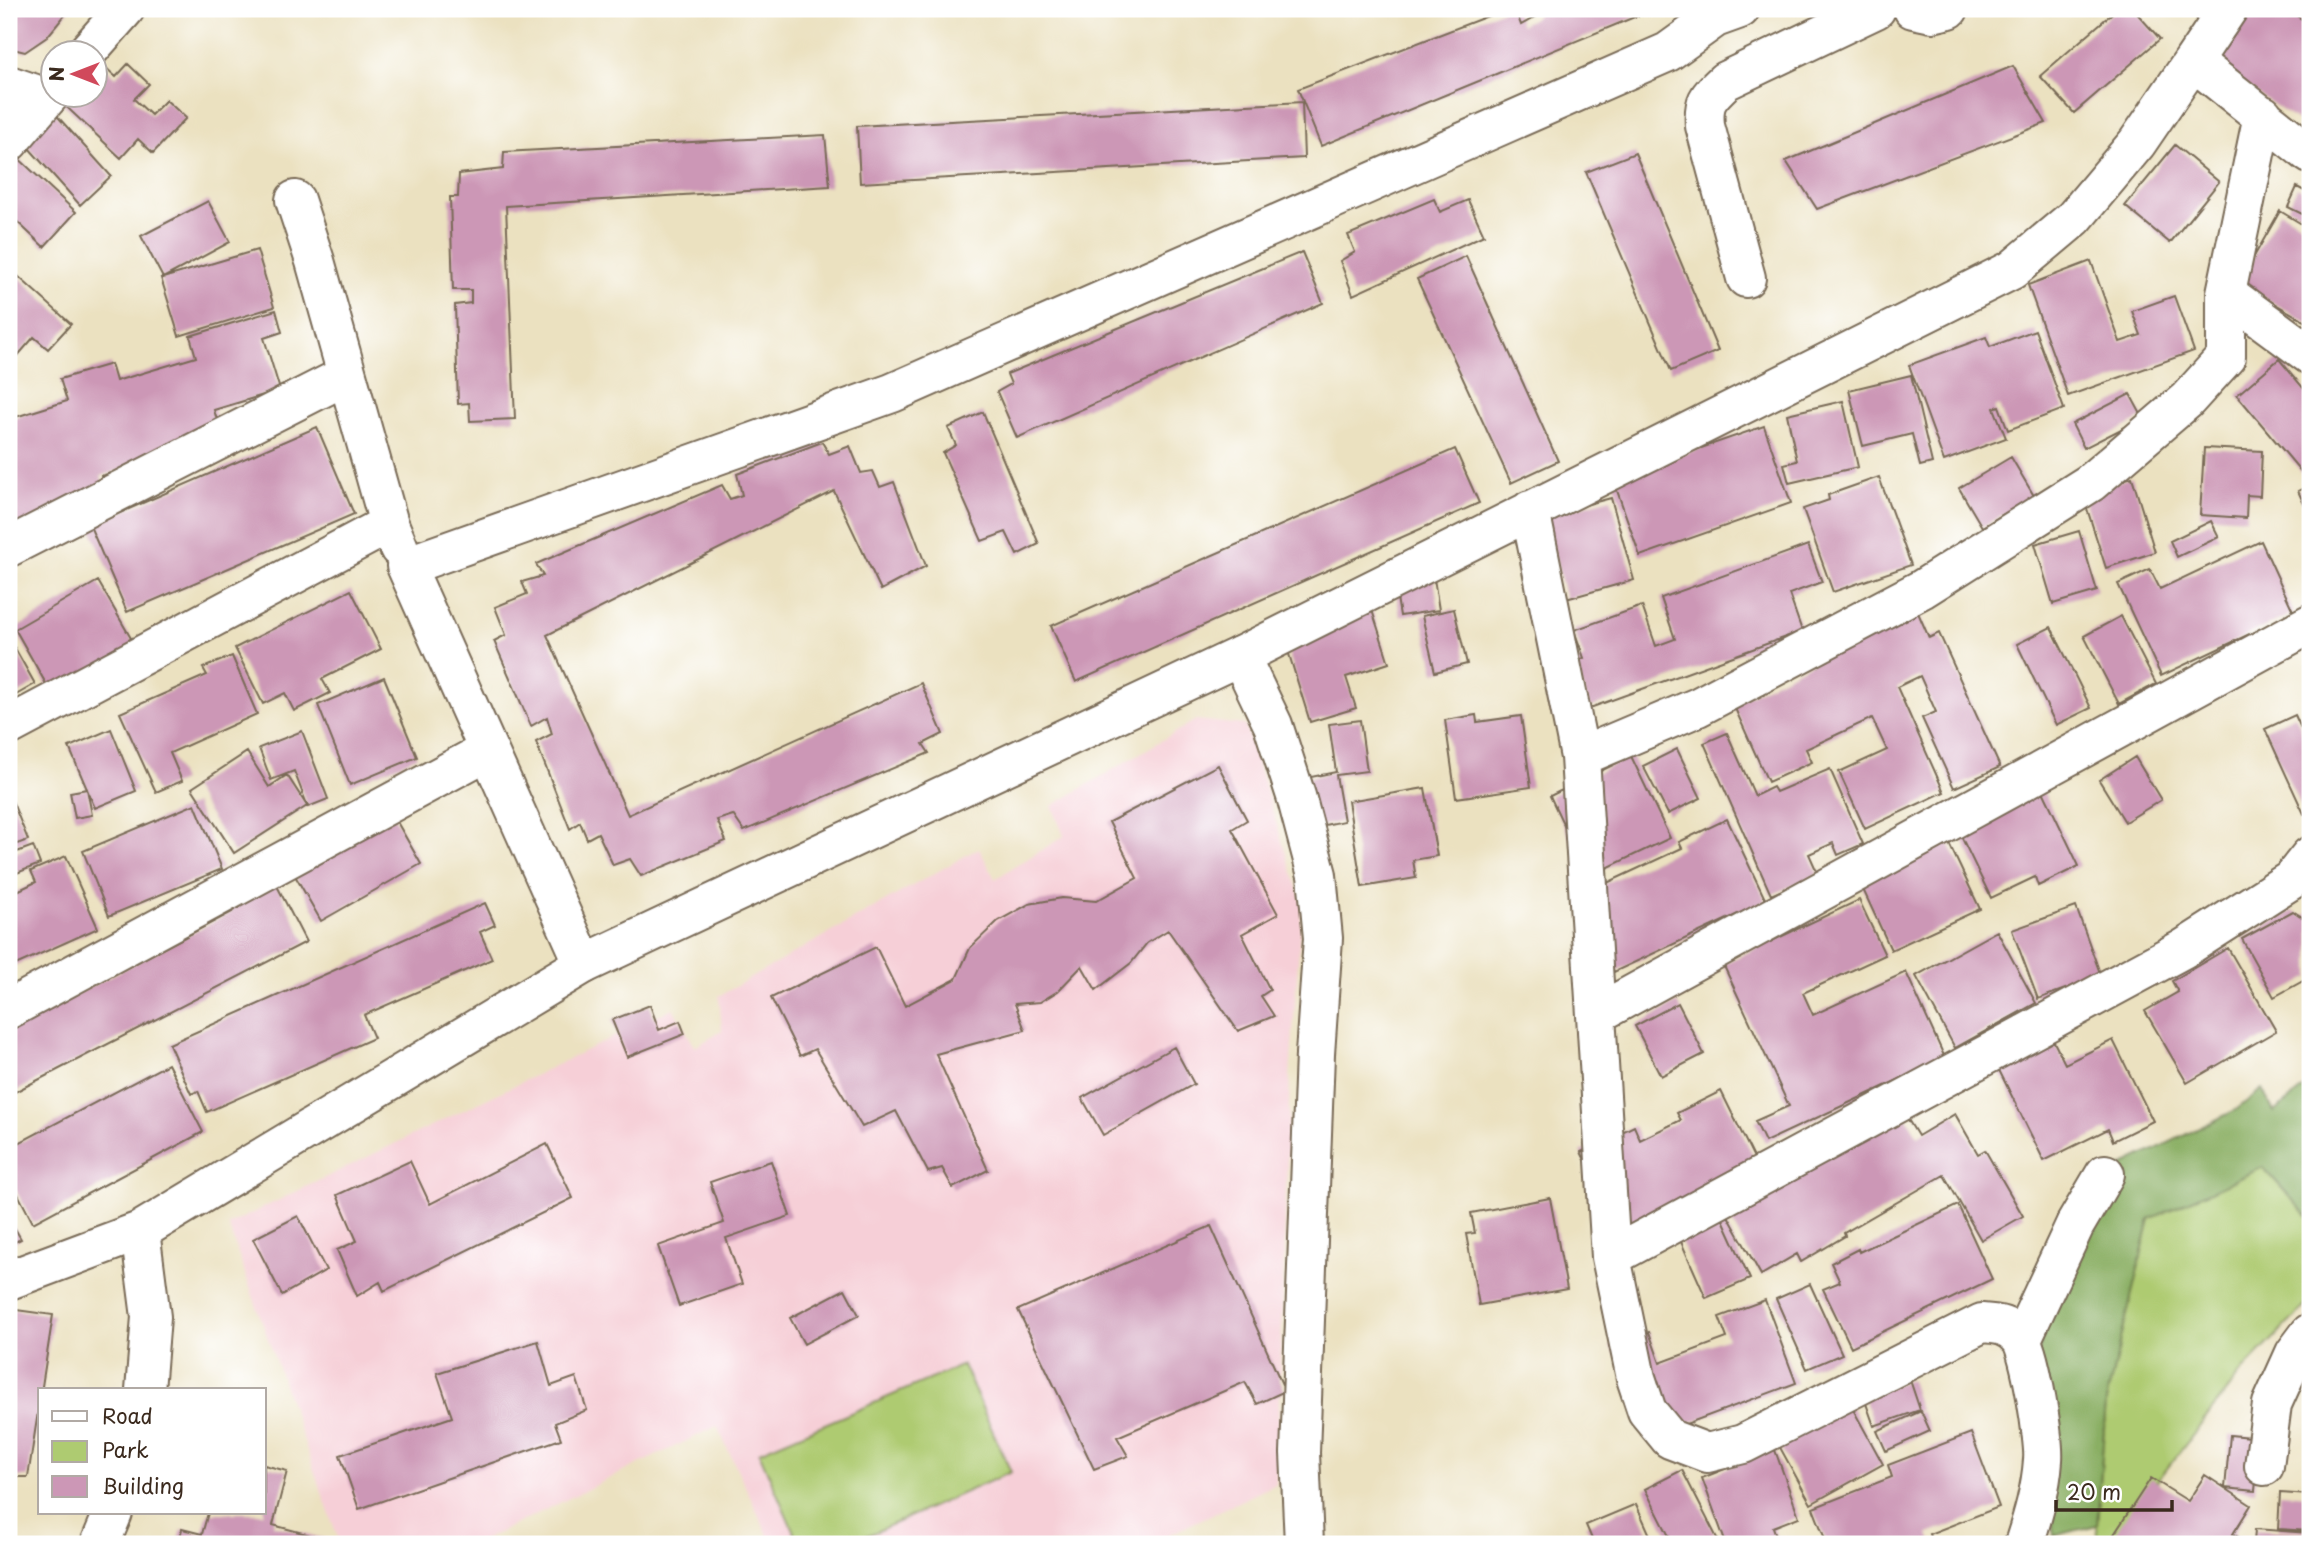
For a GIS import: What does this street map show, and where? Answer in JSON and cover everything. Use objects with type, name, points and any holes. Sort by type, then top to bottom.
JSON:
[{"type":"street","points":[[99,38],[125,9]]},
{"type":"street","points":[[1746,278],[1705,126],[1703,108],[1725,81],[1876,9]]},
{"type":"street","points":[[1913,9],[1932,13],[1949,9]]},
{"type":"street","points":[[9,1280],[140,1231],[584,964],[1240,656],[2012,270],[2074,218],[2137,143],[2228,9]]},
{"type":"street","points":[[406,566],[892,393],[1668,52],[1725,12]]},
{"type":"street","points":[[2193,61],[2310,153]]},
{"type":"street","points":[[9,85],[38,92]]},
{"type":"street","points":[[9,142],[39,108]]},
{"type":"street","points":[[1580,757],[1698,706],[1922,589],[2090,483],[2187,400],[2226,357],[2226,293],[2263,115]]},
{"type":"street","points":[[295,200],[389,524],[487,751],[584,964]]},
{"type":"street","points":[[2226,293],[2310,355]]},
{"type":"street","points":[[9,547],[347,375]]},
{"type":"street","points":[[1530,510],[1580,757],[1612,1256],[1636,1378],[1647,1411],[1670,1439],[1707,1453],[1742,1444],[1982,1323],[2003,1324],[2022,1339],[2032,1374],[2043,1457],[2036,1506],[2024,1544]]},
{"type":"street","points":[[9,726],[389,524]]},
{"type":"street","points":[[1597,1014],[2310,624]]},
{"type":"street","points":[[1240,656],[1273,724],[1296,796],[1318,875],[1323,937],[1315,1054],[1300,1453],[1304,1544]]},
{"type":"street","points":[[9,1010],[487,751]]},
{"type":"street","points":[[1612,1256],[2183,949],[2291,880],[2310,856]]},
{"type":"street","points":[[2022,1339],[2075,1225],[2105,1174]]},
{"type":"street","points":[[140,1231],[151,1317],[145,1388]]},
{"type":"street","points":[[2264,1466],[2272,1404],[2295,1353],[2310,1333]]},
{"type":"street","points":[[100,1544],[113,1514]]},
{"type":"shaded area","points":[[1196,720],[1245,725],[1302,903],[1290,1076],[1276,1484],[1149,1544],[772,1544],[717,1426],[475,1544],[340,1544],[228,1225],[673,1008],[695,1047],[722,1031],[719,996],[979,848],[995,879],[1064,836],[1052,806]]},
{"type":"green space","points":[[2310,1083],[2310,1219],[2263,1167],[2150,1219],[2106,1401],[2097,1525],[2054,1536],[2032,1374],[2075,1225],[2105,1174],[2236,1110],[2262,1089],[2274,1112]]},
{"type":"green space","points":[[2263,1167],[2310,1219],[2310,1301],[2244,1369],[2118,1532],[2134,1544],[2099,1544],[2097,1525],[2106,1401],[2150,1218]]},
{"type":"green space","points":[[963,1365],[1011,1472],[848,1544],[799,1544],[759,1452]]},
{"type":"building","points":[[9,9],[70,9],[47,37],[38,38],[38,43],[25,52],[9,48]]},
{"type":"building","points":[[1506,9],[1515,9],[1521,25],[1537,16],[1535,9],[1654,9],[1321,146],[1298,89]]},
{"type":"building","points":[[2117,9],[2133,9],[2160,39],[2074,113],[2040,76]]},
{"type":"building","points":[[2230,9],[2287,9],[2310,25],[2310,130],[2200,53]]},
{"type":"building","points":[[128,64],[149,84],[134,99],[151,115],[166,100],[186,118],[153,153],[138,139],[121,158],[68,108],[108,108],[108,70],[116,77]]},
{"type":"building","points":[[2013,66],[2046,123],[1817,209],[1786,161]]},
{"type":"building","points":[[1302,102],[1304,158],[860,183],[857,126]]},
{"type":"building","points":[[50,108],[111,176],[80,205],[19,137]]},
{"type":"building","points":[[825,135],[830,186],[506,206],[515,419],[470,421],[469,403],[458,404],[455,305],[471,303],[471,290],[453,290],[450,197],[458,197],[459,174],[503,169],[504,152]]},
{"type":"building","points":[[2175,145],[2219,182],[2170,243],[2125,206]]},
{"type":"building","points":[[1635,153],[1718,351],[1671,371],[1586,172]]},
{"type":"building","points":[[14,154],[76,212],[44,247],[9,214],[9,160]]},
{"type":"building","points":[[2297,187],[2310,194],[2310,218],[2288,207]]},
{"type":"building","points":[[1434,199],[1440,212],[1468,200],[1484,235],[1353,295],[1340,261],[1355,252],[1348,235]]},
{"type":"building","points":[[208,201],[230,242],[163,278],[141,236]]},
{"type":"building","points":[[2280,211],[2310,229],[2310,324],[2239,283]]},
{"type":"building","points":[[257,250],[274,307],[179,336],[163,278]]},
{"type":"building","points":[[1302,252],[1323,303],[1017,438],[997,392],[1011,384],[1007,374]]},
{"type":"building","points":[[1466,256],[1558,461],[1511,483],[1417,279]]},
{"type":"building","points":[[2091,261],[2120,342],[2141,335],[2132,311],[2174,296],[2194,351],[2068,396],[2028,285]]},
{"type":"building","points":[[9,268],[71,324],[48,349],[34,337],[14,360],[9,356]]},
{"type":"building","points":[[276,310],[282,332],[264,338],[280,390],[214,410],[221,434],[166,456],[101,476],[109,502],[9,532],[9,419],[67,401],[60,379],[111,364],[116,381],[196,357],[190,336]]},
{"type":"building","points":[[2035,330],[2064,409],[2008,430],[1999,406],[1994,408],[2006,438],[1944,461],[1909,365],[1986,337],[1990,347]]},
{"type":"building","points":[[2279,359],[2310,396],[2308,480],[2237,395]]},
{"type":"building","points":[[1911,375],[1932,463],[1920,466],[1912,434],[1863,446],[1849,390]]},
{"type":"building","points":[[2130,394],[2143,418],[2084,448],[2072,424]]},
{"type":"building","points":[[1843,401],[1858,467],[1789,483],[1784,464],[1797,461],[1787,414]]},
{"type":"building","points":[[983,412],[1039,544],[1017,555],[1006,532],[982,541],[943,453],[956,445],[948,428]]},
{"type":"building","points":[[1764,426],[1791,503],[1640,556],[1613,479]]},
{"type":"building","points":[[317,427],[354,514],[127,612],[90,526]]},
{"type":"building","points":[[822,442],[829,454],[850,446],[861,473],[873,471],[880,487],[894,482],[926,566],[881,590],[834,491],[547,635],[628,815],[921,683],[943,734],[923,744],[929,753],[744,831],[733,815],[717,820],[726,841],[641,876],[630,859],[613,865],[598,833],[587,839],[580,822],[570,829],[536,742],[552,734],[547,717],[531,726],[494,641],[506,635],[495,607],[527,594],[522,582],[543,576],[536,564],[722,485],[730,499],[742,495],[737,474]]},
{"type":"building","points":[[2204,448],[2262,451],[2260,496],[2247,495],[2246,518],[2200,515]]},
{"type":"building","points":[[1455,449],[1479,503],[1076,682],[1051,626]]},
{"type":"building","points":[[2011,457],[2034,496],[1982,527],[1959,488]]},
{"type":"building","points":[[1879,477],[1911,565],[1833,592],[1803,509],[1829,500],[1828,495]]},
{"type":"building","points":[[2132,477],[2155,552],[2106,568],[2082,493]]},
{"type":"building","points":[[2310,485],[2310,517],[2298,491]]},
{"type":"building","points":[[1611,498],[1634,580],[1566,599],[1544,516]]},
{"type":"building","points":[[2211,521],[2219,537],[2177,557],[2170,541]]},
{"type":"building","points":[[2079,531],[2097,591],[2053,604],[2035,544]]},
{"type":"building","points":[[2261,541],[2294,613],[2161,676],[2118,584],[2150,569],[2160,589]]},
{"type":"building","points":[[1808,545],[1822,582],[1789,594],[1802,631],[1590,708],[1574,662],[1584,658],[1574,630],[1642,606],[1656,646],[1675,639],[1661,598]]},
{"type":"building","points":[[1434,579],[1439,610],[1400,616],[1395,585]]},
{"type":"building","points":[[98,581],[136,647],[53,696],[15,629]]},
{"type":"building","points":[[351,590],[381,649],[322,679],[330,693],[294,711],[285,693],[263,704],[235,648]]},
{"type":"building","points":[[1916,608],[1929,638],[1939,633],[2000,767],[1954,788],[1922,718],[1936,712],[1920,676],[1897,687],[1944,792],[1865,829],[1839,772],[1887,750],[1872,718],[1806,749],[1812,762],[1768,782],[1733,704]]},
{"type":"building","points":[[1454,609],[1467,664],[1435,672],[1422,616]]},
{"type":"building","points":[[1372,610],[1389,663],[1346,677],[1356,708],[1310,722],[1284,638]]},
{"type":"building","points":[[2121,616],[2156,684],[2119,704],[2084,636]]},
{"type":"building","points":[[2051,627],[2091,708],[2056,725],[2017,644]]},
{"type":"building","points":[[12,643],[35,684],[9,699],[9,645]]},
{"type":"building","points":[[232,656],[257,714],[170,753],[182,781],[156,792],[120,713],[207,675],[203,668]]},
{"type":"building","points":[[384,677],[417,757],[350,785],[318,705]]},
{"type":"building","points":[[1476,715],[1477,722],[1521,716],[1531,787],[1456,798],[1445,720]]},
{"type":"building","points":[[2295,715],[2310,748],[2310,811],[2304,814],[2265,729]]},
{"type":"building","points":[[1360,720],[1367,771],[1336,775],[1344,821],[1305,829],[1296,780],[1336,772],[1329,724]]},
{"type":"building","points":[[111,729],[136,791],[95,808],[69,747]]},
{"type":"building","points":[[302,731],[328,799],[308,807],[294,771],[271,780],[259,748]]},
{"type":"building","points":[[1727,733],[1755,796],[1773,787],[1776,792],[1830,769],[1863,844],[1838,855],[1833,843],[1809,854],[1818,874],[1771,895],[1704,743]]},
{"type":"building","points":[[1677,749],[1701,798],[1668,814],[1643,766]]},
{"type":"building","points":[[247,752],[269,787],[287,775],[307,806],[234,853],[192,788]]},
{"type":"building","points":[[1631,756],[1670,838],[1588,877],[1550,796]]},
{"type":"building","points":[[2135,757],[2161,800],[2125,822],[2099,780]]},
{"type":"building","points":[[1218,765],[1247,820],[1232,829],[1278,914],[1242,934],[1270,990],[1261,996],[1274,1016],[1238,1031],[1168,930],[1147,943],[1131,963],[1096,990],[1082,966],[1058,991],[1040,1002],[1015,1004],[1025,1030],[936,1054],[988,1170],[953,1188],[942,1168],[928,1172],[896,1111],[862,1127],[815,1049],[800,1056],[771,998],[876,947],[905,1006],[956,979],[970,948],[998,921],[1029,904],[1062,898],[1096,901],[1137,878],[1109,822]]},
{"type":"building","points":[[1425,788],[1437,856],[1413,860],[1416,878],[1362,887],[1348,801]]},
{"type":"building","points":[[87,789],[92,815],[75,818],[70,792]]},
{"type":"building","points":[[2042,789],[2079,866],[2038,886],[2035,877],[1991,898],[1958,830]]},
{"type":"building","points":[[9,793],[28,840],[9,847]]},
{"type":"building","points":[[195,804],[222,869],[109,916],[83,851]]},
{"type":"building","points":[[393,815],[421,864],[321,921],[293,872]]},
{"type":"building","points":[[1727,819],[1766,901],[1614,972],[1579,896],[1682,848],[1679,842]]},
{"type":"building","points":[[1946,837],[1980,909],[1891,950],[1861,885]]},
{"type":"building","points":[[33,846],[40,864],[9,876],[9,855]]},
{"type":"building","points":[[66,856],[98,928],[9,968],[9,895],[36,882],[31,871]]},
{"type":"building","points":[[273,878],[306,942],[9,1095],[9,1030],[232,912],[226,902]]},
{"type":"building","points":[[1859,900],[1885,955],[1803,993],[1813,1015],[1906,972],[1945,1058],[1765,1142],[1755,1121],[1789,1106],[1723,964]]},
{"type":"building","points":[[485,903],[495,925],[480,932],[492,959],[364,1015],[374,1038],[207,1112],[198,1091],[191,1094],[169,1044]]},
{"type":"building","points":[[2076,907],[2101,976],[2038,999],[2012,930]]},
{"type":"building","points":[[2293,911],[2302,917],[2310,912],[2310,977],[2274,997],[2242,939]]},
{"type":"building","points":[[1997,931],[2036,1003],[1955,1048],[1916,976]]},
{"type":"building","points":[[2228,948],[2276,1031],[2187,1083],[2145,1011],[2178,992],[2172,981]]},
{"type":"building","points":[[1678,1003],[1704,1054],[1661,1076],[1635,1026]]},
{"type":"building","points":[[650,1005],[659,1030],[680,1021],[685,1034],[627,1057],[612,1020]]},
{"type":"building","points":[[2047,1028],[2065,1064],[2113,1040],[2153,1121],[2113,1141],[2108,1129],[2044,1161],[1992,1056]]},
{"type":"building","points":[[1174,1047],[1194,1084],[1103,1135],[1082,1098]]},
{"type":"building","points":[[168,1064],[203,1132],[33,1223],[9,1177],[9,1148]]},
{"type":"building","points":[[1721,1091],[1759,1168],[1622,1235],[1581,1152],[1634,1126],[1640,1140],[1681,1120],[1677,1113]]},
{"type":"building","points":[[1904,1113],[1918,1136],[1955,1114],[1978,1154],[1985,1150],[2023,1216],[1981,1240],[1944,1175],[1844,1233],[1845,1236],[1801,1262],[1797,1254],[1761,1275],[1727,1214]]},
{"type":"building","points":[[547,1144],[573,1198],[384,1291],[380,1282],[357,1296],[337,1250],[357,1241],[337,1195],[410,1161],[430,1204]]},
{"type":"building","points":[[771,1161],[790,1216],[726,1238],[742,1284],[679,1306],[658,1246],[724,1223],[710,1182]]},
{"type":"building","points":[[1550,1198],[1567,1289],[1479,1305],[1466,1234],[1475,1233],[1471,1213]]},
{"type":"building","points":[[1958,1205],[1992,1279],[1851,1347],[1823,1289],[1840,1282],[1831,1263]]},
{"type":"building","points":[[1721,1215],[1750,1279],[1706,1298],[1678,1235]]},
{"type":"building","points":[[298,1216],[326,1270],[282,1295],[253,1239]]},
{"type":"building","points":[[9,1218],[21,1239],[9,1245]]},
{"type":"building","points":[[1211,1226],[1285,1391],[1257,1404],[1245,1382],[1117,1437],[1128,1456],[1094,1469],[1018,1310]]},
{"type":"building","points":[[1810,1284],[1842,1354],[1807,1369],[1776,1299]]},
{"type":"building","points":[[845,1289],[859,1315],[804,1344],[790,1318]]},
{"type":"building","points":[[1765,1300],[1796,1383],[1667,1431],[1610,1346],[1649,1332],[1660,1363],[1727,1338],[1719,1317]]},
{"type":"building","points":[[9,1309],[53,1315],[42,1388],[38,1388],[38,1412],[28,1477],[9,1477]]},
{"type":"building","points":[[538,1341],[551,1386],[576,1377],[587,1410],[555,1423],[561,1439],[359,1509],[340,1455],[452,1417],[437,1373]]},
{"type":"building","points":[[1910,1380],[1920,1410],[1874,1426],[1863,1395]]},
{"type":"building","points":[[1849,1402],[1883,1464],[1811,1504],[1777,1442]]},
{"type":"building","points":[[1921,1411],[1930,1431],[1886,1451],[1877,1431]]},
{"type":"building","points":[[1971,1433],[1999,1507],[1929,1534],[1933,1544],[1827,1544],[1813,1508],[1892,1477],[1888,1465]]},
{"type":"building","points":[[2230,1435],[2260,1438],[2255,1491],[2225,1488]]},
{"type":"building","points":[[1771,1439],[1799,1517],[1773,1527],[1779,1544],[1726,1544],[1702,1478],[1735,1465]]},
{"type":"building","points":[[266,1466],[287,1471],[273,1525],[325,1539],[324,1544],[178,1544],[182,1529],[202,1534],[208,1514],[266,1514]]},
{"type":"building","points":[[1682,1470],[1720,1544],[1673,1544],[1645,1489]]},
{"type":"building","points":[[2205,1475],[2251,1505],[2233,1534],[2250,1544],[2119,1544],[2111,1539],[2151,1478],[2188,1501]]},
{"type":"building","points":[[2280,1493],[2310,1495],[2310,1531],[2278,1529]]},
{"type":"building","points":[[1636,1504],[1654,1544],[1594,1544],[1586,1525]]},
{"type":"building","points":[[2255,1529],[2310,1533],[2310,1544],[2254,1544]]}]
